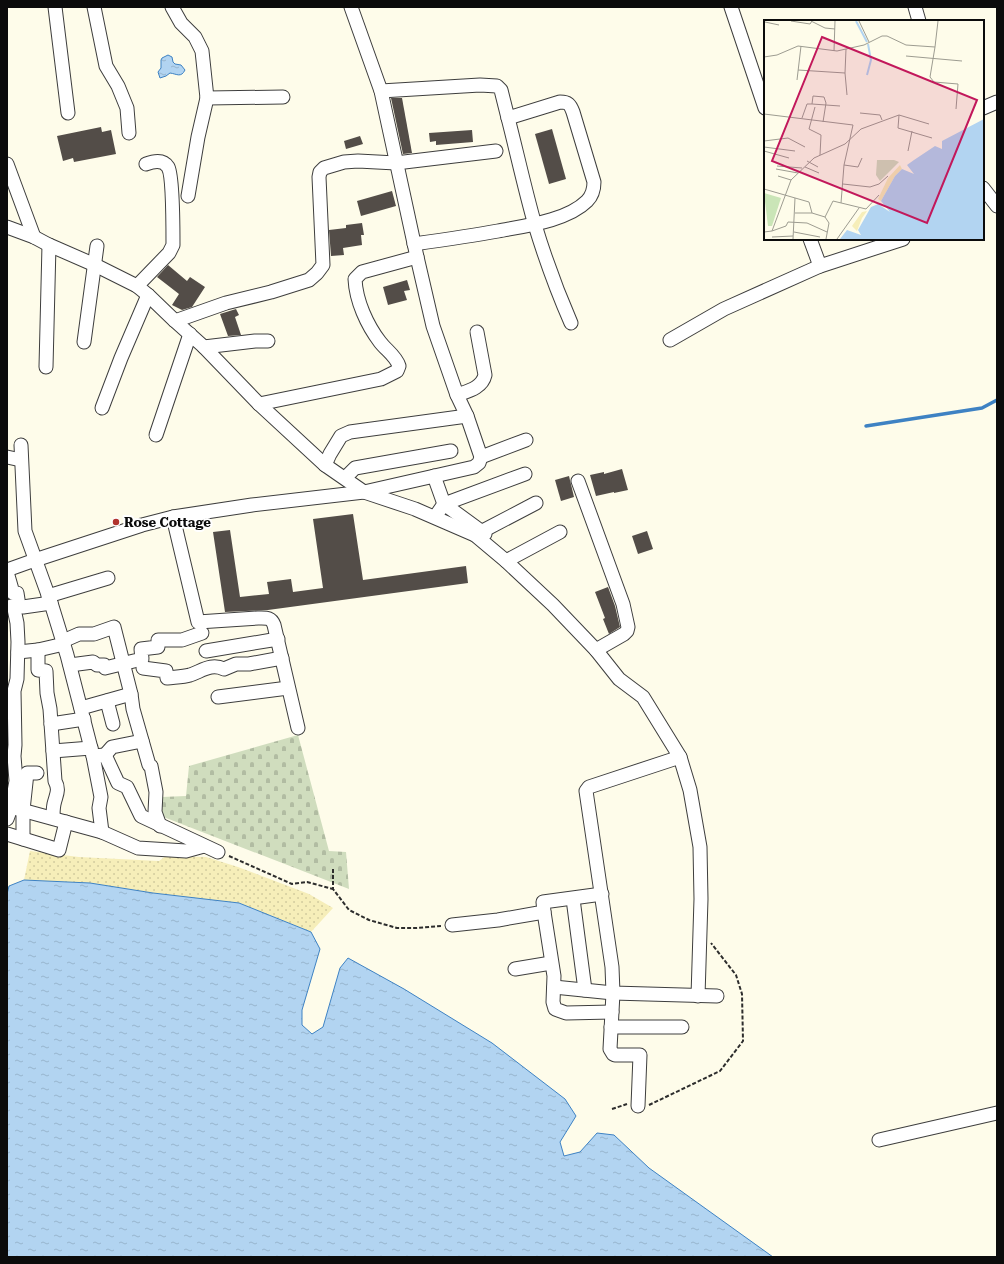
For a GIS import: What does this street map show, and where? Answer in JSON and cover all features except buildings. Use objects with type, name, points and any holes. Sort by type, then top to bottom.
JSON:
[{"type":"street","points":[[55,7],[68,113]]},
{"type":"street","points":[[94,7],[106,66],[118,86],[127,108],[129,133]]},
{"type":"street","points":[[172,7],[181,24],[195,37],[202,52],[207,98],[198,137],[188,196]]},
{"type":"street","points":[[23,839],[12,811],[16,781],[14,756],[15,745],[11,716],[17,679],[18,652],[17,623],[13,606],[17,593],[13,593],[7,571],[35,560],[142,525],[173,517],[252,505],[364,492],[474,467],[479,463],[481,457],[457,395],[433,326],[415,251],[381,91],[351,7]]},
{"type":"street","points":[[731,7],[764,105]]},
{"type":"street","points":[[915,7],[919,20]]},
{"type":"street","points":[[381,91],[480,85],[497,86],[500,90],[508,118],[535,224],[550,269],[571,323]]},
{"type":"street","points":[[207,98],[283,97]]},
{"type":"street","points":[[259,404],[381,379],[397,371],[399,366],[398,361],[380,342],[368,323],[358,299],[354,280],[362,272],[415,251],[469,236],[535,224],[558,217],[574,210],[587,201],[593,192],[594,182],[570,105],[566,102],[560,102],[508,118]]},
{"type":"street","points":[[984,108],[997,102]]},
{"type":"street","points":[[175,321],[226,303],[309,280],[317,273],[323,265],[320,172],[324,168],[344,162],[364,161],[396,163],[496,151]]},
{"type":"street","points":[[137,286],[163,260],[173,245],[171,180],[169,168],[163,162],[154,161],[146,164]]},
{"type":"street","points":[[7,164],[34,237]]},
{"type":"street","points":[[984,190],[991,204]]},
{"type":"street","points":[[7,227],[34,237],[137,286],[190,334],[259,404],[325,465],[364,492],[415,509],[478,533],[536,503]]},
{"type":"street","points":[[810,240],[820,266]]},
{"type":"street","points":[[670,340],[724,309],[820,266],[900,240]]},
{"type":"street","points":[[46,367],[49,245]]},
{"type":"street","points":[[84,342],[97,246]]},
{"type":"street","points":[[102,408],[148,295]]},
{"type":"street","points":[[457,395],[475,388],[481,384],[484,379],[485,375],[477,332]]},
{"type":"street","points":[[156,435],[190,334]]},
{"type":"street","points":[[204,348],[254,341],[268,341]]},
{"type":"street","points":[[325,465],[341,436],[350,432],[466,416]]},
{"type":"street","points":[[481,457],[526,440]]},
{"type":"street","points":[[22,445],[21,460],[25,530],[50,600],[70,665],[82,713],[96,753],[101,796],[99,808],[102,832]]},
{"type":"street","points":[[345,478],[355,468],[451,451]]},
{"type":"street","points":[[7,457],[21,460]]},
{"type":"street","points":[[435,517],[444,504],[525,474]]},
{"type":"street","points":[[434,476],[444,504],[540,583]]},
{"type":"street","points":[[578,481],[623,604],[628,627],[624,634],[596,650]]},
{"type":"street","points":[[173,517],[210,666]]},
{"type":"street","points":[[510,559],[560,532]]},
{"type":"street","points":[[510,559],[596,650],[619,679],[643,697],[680,757],[690,790],[700,847],[698,996]]},
{"type":"street","points":[[13,606],[22,607],[50,600],[108,578]]},
{"type":"street","points":[[70,665],[93,662],[97,666],[104,665],[105,668],[124,664],[142,659],[141,649],[158,647],[158,640],[182,640],[200,628],[258,618],[268,618],[272,620],[278,639],[298,728]]},
{"type":"street","points":[[18,652],[38,650],[63,643],[79,634],[94,634],[114,627],[132,694],[133,709],[149,765],[151,766],[156,792],[155,812],[160,826]]},
{"type":"street","points":[[206,651],[278,639]]},
{"type":"street","points":[[38,650],[38,670],[46,671],[55,781],[57,785],[57,797],[55,801],[53,818]]},
{"type":"street","points":[[143,668],[166,671],[167,678],[188,675],[210,666],[224,669],[236,664],[249,664],[282,658]]},
{"type":"street","points":[[218,697],[288,688]]},
{"type":"street","points":[[51,724],[82,713],[107,701],[132,694]]},
{"type":"street","points":[[107,701],[113,724]]},
{"type":"street","points":[[53,752],[96,753],[112,747],[142,742]]},
{"type":"street","points":[[96,753],[118,783],[127,787],[141,816],[218,852]]},
{"type":"street","points":[[638,1106],[640,1055],[615,1055],[610,1049],[613,993],[612,967],[586,794],[587,788],[680,757]]},
{"type":"street","points":[[12,811],[27,773],[37,773]]},
{"type":"street","points":[[12,811],[53,818],[102,832],[138,848],[186,851],[204,846]]},
{"type":"street","points":[[7,834],[59,850],[66,822]]},
{"type":"street","points":[[602,894],[543,902],[554,976],[553,1002],[555,1010],[566,1012],[612,1012]]},
{"type":"street","points":[[573,899],[585,990]]},
{"type":"street","points":[[452,924],[498,920],[544,912]]},
{"type":"street","points":[[515,969],[551,963]]},
{"type":"street","points":[[554,987],[613,993],[717,996]]},
{"type":"street","points":[[611,1027],[682,1027]]},
{"type":"street","points":[[878,1140],[997,1113]]},
{"type":"path","points":[[218,852],[292,884],[307,882],[333,889]]},
{"type":"path","points":[[333,869],[333,889],[348,910],[369,920],[397,928],[416,928],[452,924]]},
{"type":"path","points":[[612,1109],[626,1104],[647,1106],[720,1071],[743,1041],[742,994],[736,975],[707,938],[700,923]]},
{"type":"sand","points":[[30,851],[79,857],[159,861],[166,856],[206,857],[238,867],[309,894],[333,908],[311,932],[239,903],[153,893],[90,883],[24,880]]},
{"type":"green space","points":[[298,735],[329,851],[346,852],[349,889],[161,816],[162,797],[186,796],[189,766]]},
{"type":"water","points":[[168,55],[172,57],[175,64],[181,65],[185,70],[180,75],[170,73],[160,78],[158,72],[161,68],[161,60]]},
{"type":"water","points":[[24,880],[90,883],[153,893],[239,903],[311,932],[320,949],[302,1010],[302,1025],[312,1034],[323,1027],[340,968],[348,958],[404,989],[492,1043],[565,1099],[576,1116],[560,1142],[564,1156],[580,1152],[597,1133],[614,1135],[649,1168],[773,1257],[7,1257],[7,894],[9,886]]},
{"type":"waterway","points":[[866,426],[982,408],[997,400]]},
{"type":"place","name":"Rose Cottage","points":[[116,522]]}]
